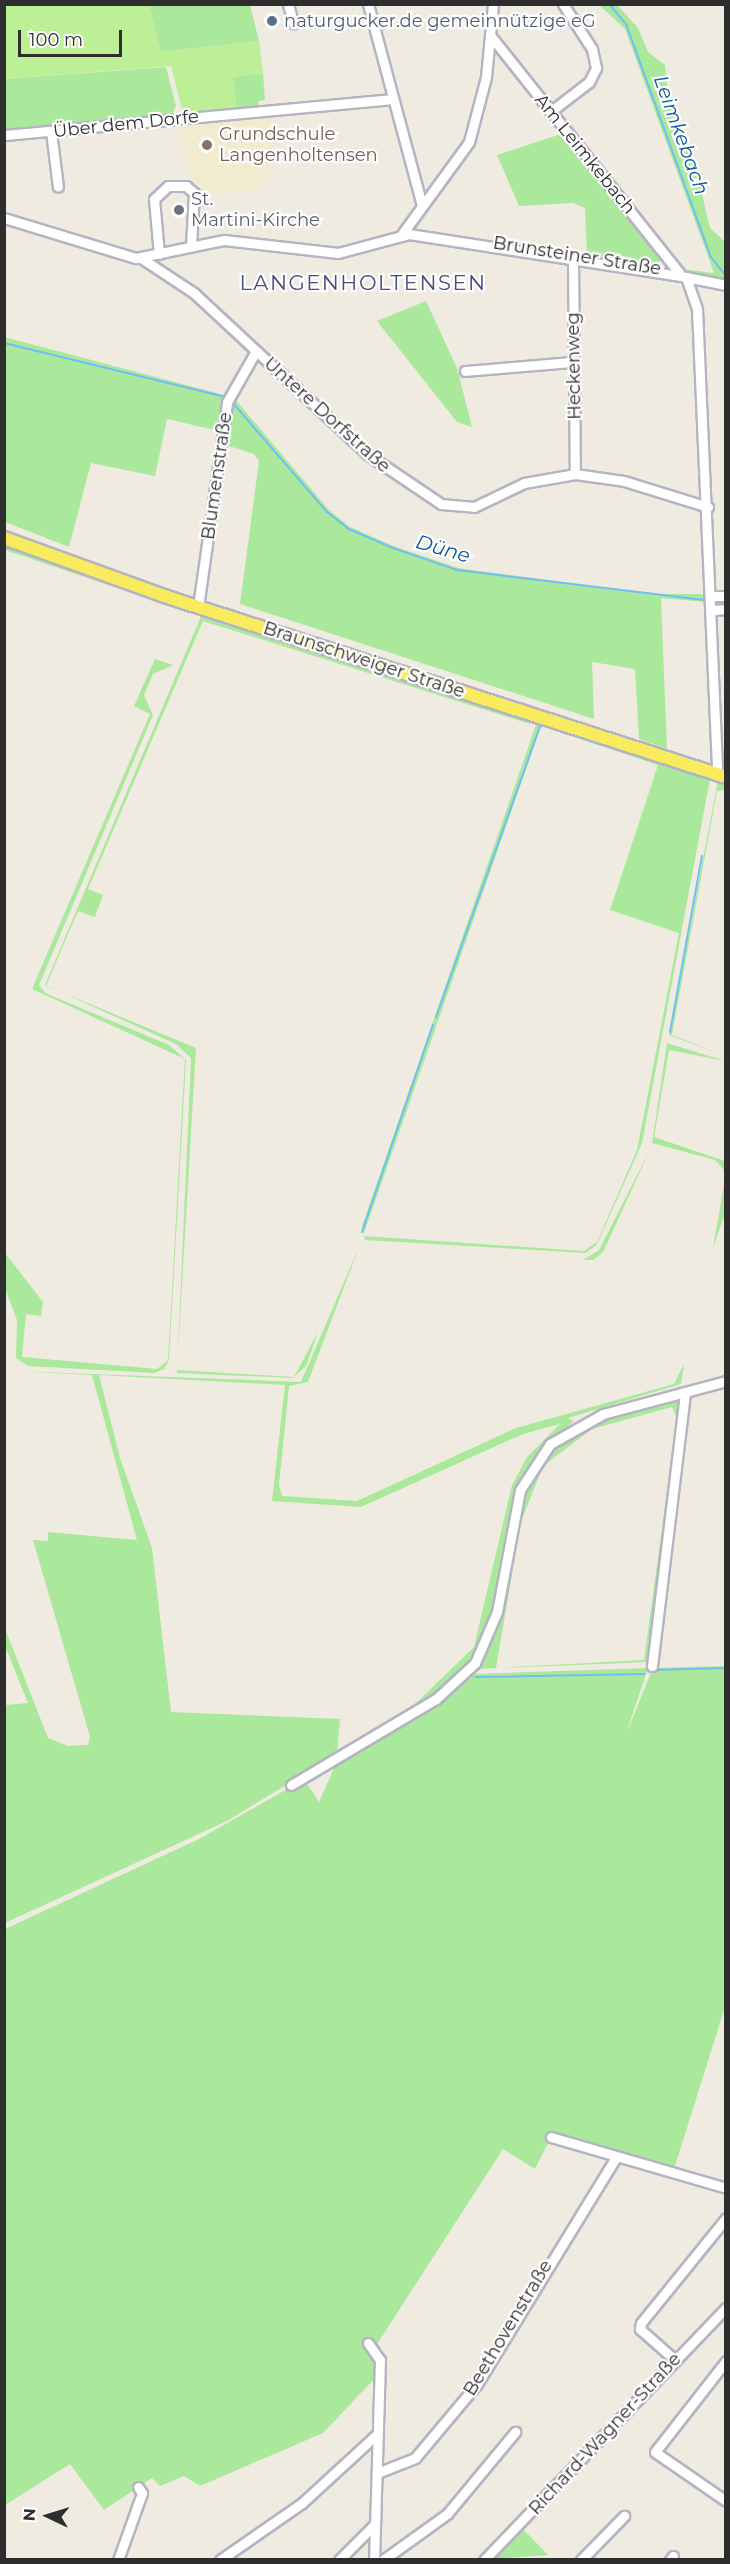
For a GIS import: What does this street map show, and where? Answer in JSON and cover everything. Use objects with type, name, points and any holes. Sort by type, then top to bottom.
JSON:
[{"type":"main road","name":"Braunschweiger Straße","points":[[4,538],[198,607],[721,775]]},
{"type":"street","points":[[288,4],[293,23]]},
{"type":"street","points":[[368,4],[391,99],[422,206]]},
{"type":"street","points":[[4,218],[141,258],[191,245],[239,240],[338,253],[402,234],[469,142],[483,98],[493,4]]},
{"type":"street","points":[[550,112],[590,82],[596,68],[592,49],[563,4]]},
{"type":"street","name":"Am Leimkebach","points":[[490,35],[683,275]]},
{"type":"street","name":"Über dem Dorfe","points":[[4,135],[391,99]]},
{"type":"street","points":[[51,131],[58,187]]},
{"type":"street","points":[[159,254],[155,194],[173,185],[192,190],[191,245]]},
{"type":"street","name":"Brunsteiner Straße","points":[[402,234],[683,275],[697,303],[721,775]]},
{"type":"street","name":"Untere Dorfstraße","points":[[141,258],[186,286],[367,453],[441,504],[474,507],[524,483],[575,474],[624,481],[708,507]]},
{"type":"street","name":"Heckenweg","points":[[573,258],[575,474]]},
{"type":"street","points":[[683,275],[726,285]]},
{"type":"street","name":"Blumenstraße","points":[[198,607],[227,402],[256,351]]},
{"type":"street","points":[[465,370],[573,362]]},
{"type":"street","points":[[712,596],[726,596]]},
{"type":"street","points":[[712,610],[726,609]]},
{"type":"street","points":[[291,1785],[436,1700],[475,1663],[497,1612],[520,1490],[550,1444],[592,1418],[726,1382]]},
{"type":"street","points":[[652,1666],[685,1392]]},
{"type":"street","points":[[551,2137],[726,2188]]},
{"type":"street","name":"Beethovenstraße","points":[[377,2473],[415,2458],[477,2384],[616,2157]]},
{"type":"street","points":[[675,2360],[640,2328],[641,2323],[726,2218]]},
{"type":"street","name":"Richard-Wagner-Straße","points":[[484,2559],[726,2308]]},
{"type":"street","points":[[368,2343],[380,2360],[374,2559]]},
{"type":"street","points":[[726,2361],[655,2451],[726,2501]]},
{"type":"street","points":[[383,2559],[447,2514],[515,2432]]},
{"type":"street","points":[[220,2559],[302,2503],[377,2434]]},
{"type":"street","points":[[118,2559],[142,2493],[138,2487]]},
{"type":"street","points":[[581,2559],[624,2516]]},
{"type":"street","points":[[339,2559],[375,2524]]},
{"type":"shaded area","points":[[270,115],[269,184],[259,184],[259,192],[197,193],[174,124]]},
{"type":"green space","points":[[5,4],[149,5],[161,52],[259,41],[263,73],[233,77],[237,111],[189,115],[182,110],[171,66],[5,79]]},
{"type":"green space","points":[[149,5],[250,5],[259,41],[161,52]]},
{"type":"green space","points":[[599,5],[617,5],[638,28],[648,52],[665,65],[669,104],[698,177],[710,228],[725,242],[725,282],[681,269],[714,273],[625,29]]},
{"type":"green space","points":[[166,67],[176,106],[172,115],[5,129],[5,79]]},
{"type":"green space","points":[[263,73],[265,100],[258,101],[259,109],[237,111],[232,77]]},
{"type":"green space","points":[[564,133],[663,255],[657,265],[587,256],[585,208],[573,203],[519,206],[497,155]]},
{"type":"green space","points":[[426,301],[457,368],[472,427],[457,422],[377,321]]},
{"type":"green space","points":[[4,337],[228,396],[219,431],[167,419],[155,476],[91,463],[69,547],[5,522]]},
{"type":"green space","points":[[234,398],[329,510],[350,527],[396,547],[458,568],[651,594],[702,594],[706,602],[661,598],[667,749],[639,739],[635,669],[592,662],[594,719],[240,604],[259,461],[254,454],[226,445]]},
{"type":"green space","points":[[4,541],[194,612],[194,614],[5,550]]},
{"type":"green space","points":[[202,614],[533,717],[530,724],[203,621],[88,889],[103,895],[95,917],[78,911],[46,986]]},
{"type":"green space","points":[[155,659],[173,665],[153,674],[144,695],[153,715],[39,985],[45,993],[169,1045],[185,1059],[32,989],[150,714],[134,706]]},
{"type":"green space","points":[[537,722],[710,779],[642,1143],[597,1244],[586,1253],[365,1240],[364,1236],[584,1251],[597,1242],[637,1150],[679,933],[610,910],[658,765],[541,726],[364,1234],[362,1226]]},
{"type":"green space","points":[[718,781],[725,781],[725,790],[717,791],[672,1035],[725,1056],[669,1035]]},
{"type":"green space","points":[[61,992],[196,1048],[178,1361],[191,1058],[176,1044]]},
{"type":"green space","points":[[667,1043],[725,1061],[669,1050],[654,1137],[725,1161],[725,1171],[715,1160],[652,1143]]},
{"type":"green space","points":[[185,1059],[169,1360],[164,1369],[154,1373],[28,1366],[16,1358],[17,1320],[5,1288],[5,1253],[43,1302],[41,1316],[26,1314],[22,1357],[157,1369],[168,1360]]},
{"type":"green space","points":[[651,1148],[603,1252],[593,1260],[583,1260],[599,1250]]},
{"type":"green space","points":[[725,1179],[725,1213],[713,1248]]},
{"type":"green space","points":[[360,1245],[308,1382],[289,1386],[279,1485],[282,1496],[357,1501],[516,1428],[674,1384],[684,1364],[681,1384],[568,1418],[574,1421],[539,1450],[512,1501],[492,1613],[475,1655],[441,1689],[408,1711],[474,1647],[512,1485],[527,1457],[560,1424],[523,1434],[361,1507],[272,1501],[285,1385],[99,1375],[120,1458],[152,1548],[171,1712],[340,1719],[337,1754],[227,1821],[5,1923],[5,1705],[28,1703],[5,1646],[4,1626],[48,1738],[68,1746],[88,1745],[90,1737],[33,1540],[48,1541],[48,1532],[137,1540],[92,1375],[11,1371],[301,1382]]},
{"type":"green space","points":[[318,1332],[306,1366],[293,1378],[177,1373],[177,1370],[294,1377]]},
{"type":"green space","points":[[679,1400],[677,1418],[672,1407],[592,1429],[543,1466],[521,1522],[496,1668],[644,1660],[677,1421],[649,1662],[476,1669],[501,1616],[523,1496],[552,1448],[596,1422]]},
{"type":"green space","points":[[725,1666],[725,2007],[674,2169],[550,2139],[535,2169],[503,2149],[370,2355],[377,2363],[376,2377],[323,2433],[200,2486],[184,2476],[160,2486],[152,2478],[104,2510],[70,2464],[5,2505],[5,1929],[199,1839],[289,1788],[308,1785],[319,1802],[335,1766],[439,1703],[471,1674],[648,1668],[626,1734],[653,1668]]},
{"type":"green space","points":[[523,2529],[548,2555],[493,2559]]},
{"type":"waterway","name":"Leimkebach","points":[[609,4],[626,24],[711,257],[726,276]]},
{"type":"waterway","name":"Düne","points":[[4,343],[226,397]]},
{"type":"waterway","name":"Düne","points":[[232,402],[327,512],[349,529],[393,548],[457,570],[704,600]]},
{"type":"waterway","points":[[4,546],[192,612]]},
{"type":"waterway","points":[[203,616],[528,720]]},
{"type":"waterway","points":[[436,1017],[541,723]]},
{"type":"waterway","points":[[589,739],[700,777]]},
{"type":"waterway","points":[[670,1032],[702,856]]},
{"type":"waterway","points":[[362,1232],[433,1025]]},
{"type":"waterway","points":[[654,1670],[726,1668]]},
{"type":"waterway","points":[[476,1677],[644,1674]]},
{"type":"place","name":"naturgucker.de gemeinnützige eG","points":[[272,21]]},
{"type":"place","name":"Grundschule Langenholtensen","points":[[207,145]]},
{"type":"place","name":"St. Martini-Kirche","points":[[179,210]]},
{"type":"district","name":"LANGENHOLTENSEN","points":[[363,283]]}]
